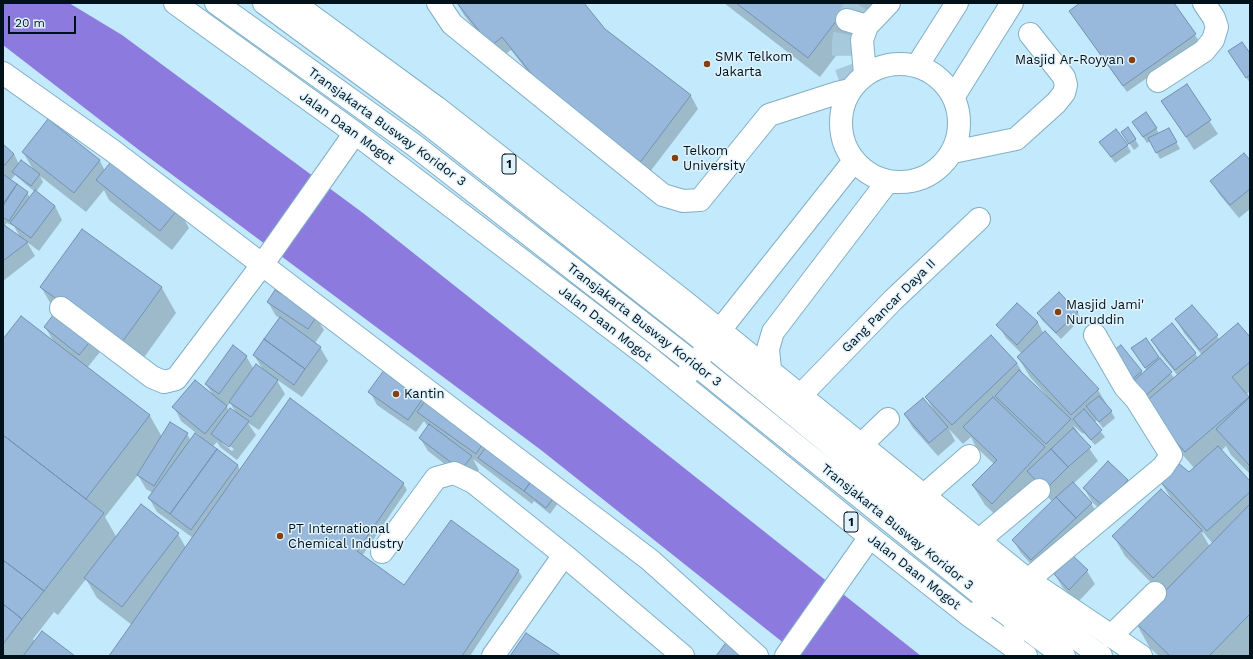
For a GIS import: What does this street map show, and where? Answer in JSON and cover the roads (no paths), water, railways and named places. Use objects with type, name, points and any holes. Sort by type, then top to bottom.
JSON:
[{"type":"main road","name":"Jalan Daan Mogot","points":[[175,3],[355,133],[681,383],[870,538],[970,616],[1019,651]]},
{"type":"main road","name":"Transjakarta Busway Koridor 3","points":[[216,3],[414,145],[695,364],[1022,614],[1064,656]]},
{"type":"main road","name":"Transjakarta Busway Koridor 3","points":[[264,3],[715,338],[998,596]]},
{"type":"main road","name":"1","points":[[294,3],[436,107],[715,338],[770,370],[1007,564],[1049,595],[1141,656]]},
{"type":"main road","points":[[438,3],[452,24],[663,195],[682,201],[700,200],[769,115],[850,90]]},
{"type":"main road","points":[[866,74],[862,40],[857,23],[889,3]]},
{"type":"main road","points":[[917,66],[957,3]]},
{"type":"main road","points":[[954,96],[1012,3]]},
{"type":"main road","points":[[1158,82],[1204,52],[1213,40],[1217,27],[1214,18],[1204,3]]},
{"type":"main road","points":[[953,152],[1016,139],[1056,103],[1064,93],[1066,85],[1064,77],[1030,34]]},
{"type":"main road","points":[[899,64],[917,66],[932,73],[944,83],[954,96],[960,115],[959,134],[953,152],[942,167],[925,178],[907,183],[888,182],[869,174],[854,161],[844,145],[841,126],[842,108],[850,90],[866,74],[881,67],[899,64]]},
{"type":"main road","points":[[3,73],[266,259],[650,560],[757,656]]},
{"type":"main road","points":[[61,308],[152,378],[164,382],[176,379],[266,259],[355,133]]},
{"type":"main road","points":[[681,383],[854,161]]},
{"type":"main road","points":[[770,370],[768,349],[773,332],[888,182]]},
{"type":"main road","name":"Gang Pancar Daya II","points":[[801,395],[893,300],[979,219]]},
{"type":"main road","points":[[1028,580],[1163,467],[1170,455],[1136,399],[1125,387],[1095,335]]},
{"type":"main road","points":[[862,444],[888,419]]},
{"type":"main road","points":[[923,496],[969,456]]},
{"type":"main road","points":[[382,552],[436,478],[454,474],[473,482],[564,555],[683,656]]},
{"type":"main road","points":[[978,541],[1039,490]]},
{"type":"main road","points":[[786,656],[854,558],[870,538]]},
{"type":"main road","points":[[493,656],[564,555]]},
{"type":"main road","points":[[970,616],[998,596],[1007,564]]},
{"type":"main road","points":[[1111,636],[1155,593]]},
{"type":"main road","points":[[1019,651],[1022,614],[1049,595]]},
{"type":"main road","name":"Transjakarta Busway Koridor 3","points":[[1022,614],[1101,656]]},
{"type":"tunnel","points":[[853,87],[843,59],[843,41],[847,20],[857,3]]},
{"type":"place","name":"Masjid Ar-Royyan","points":[[1132,60]]},
{"type":"place","name":"SMK Telkom Jakarta","points":[[707,64]]},
{"type":"place","name":"Telkom University","points":[[675,158]]},
{"type":"place","name":"Masjid Jami' Nuruddin","points":[[1058,312]]},
{"type":"place","name":"Kantin","points":[[396,394]]},
{"type":"place","name":"PT International Chemical Industry","points":[[280,536]]}]
